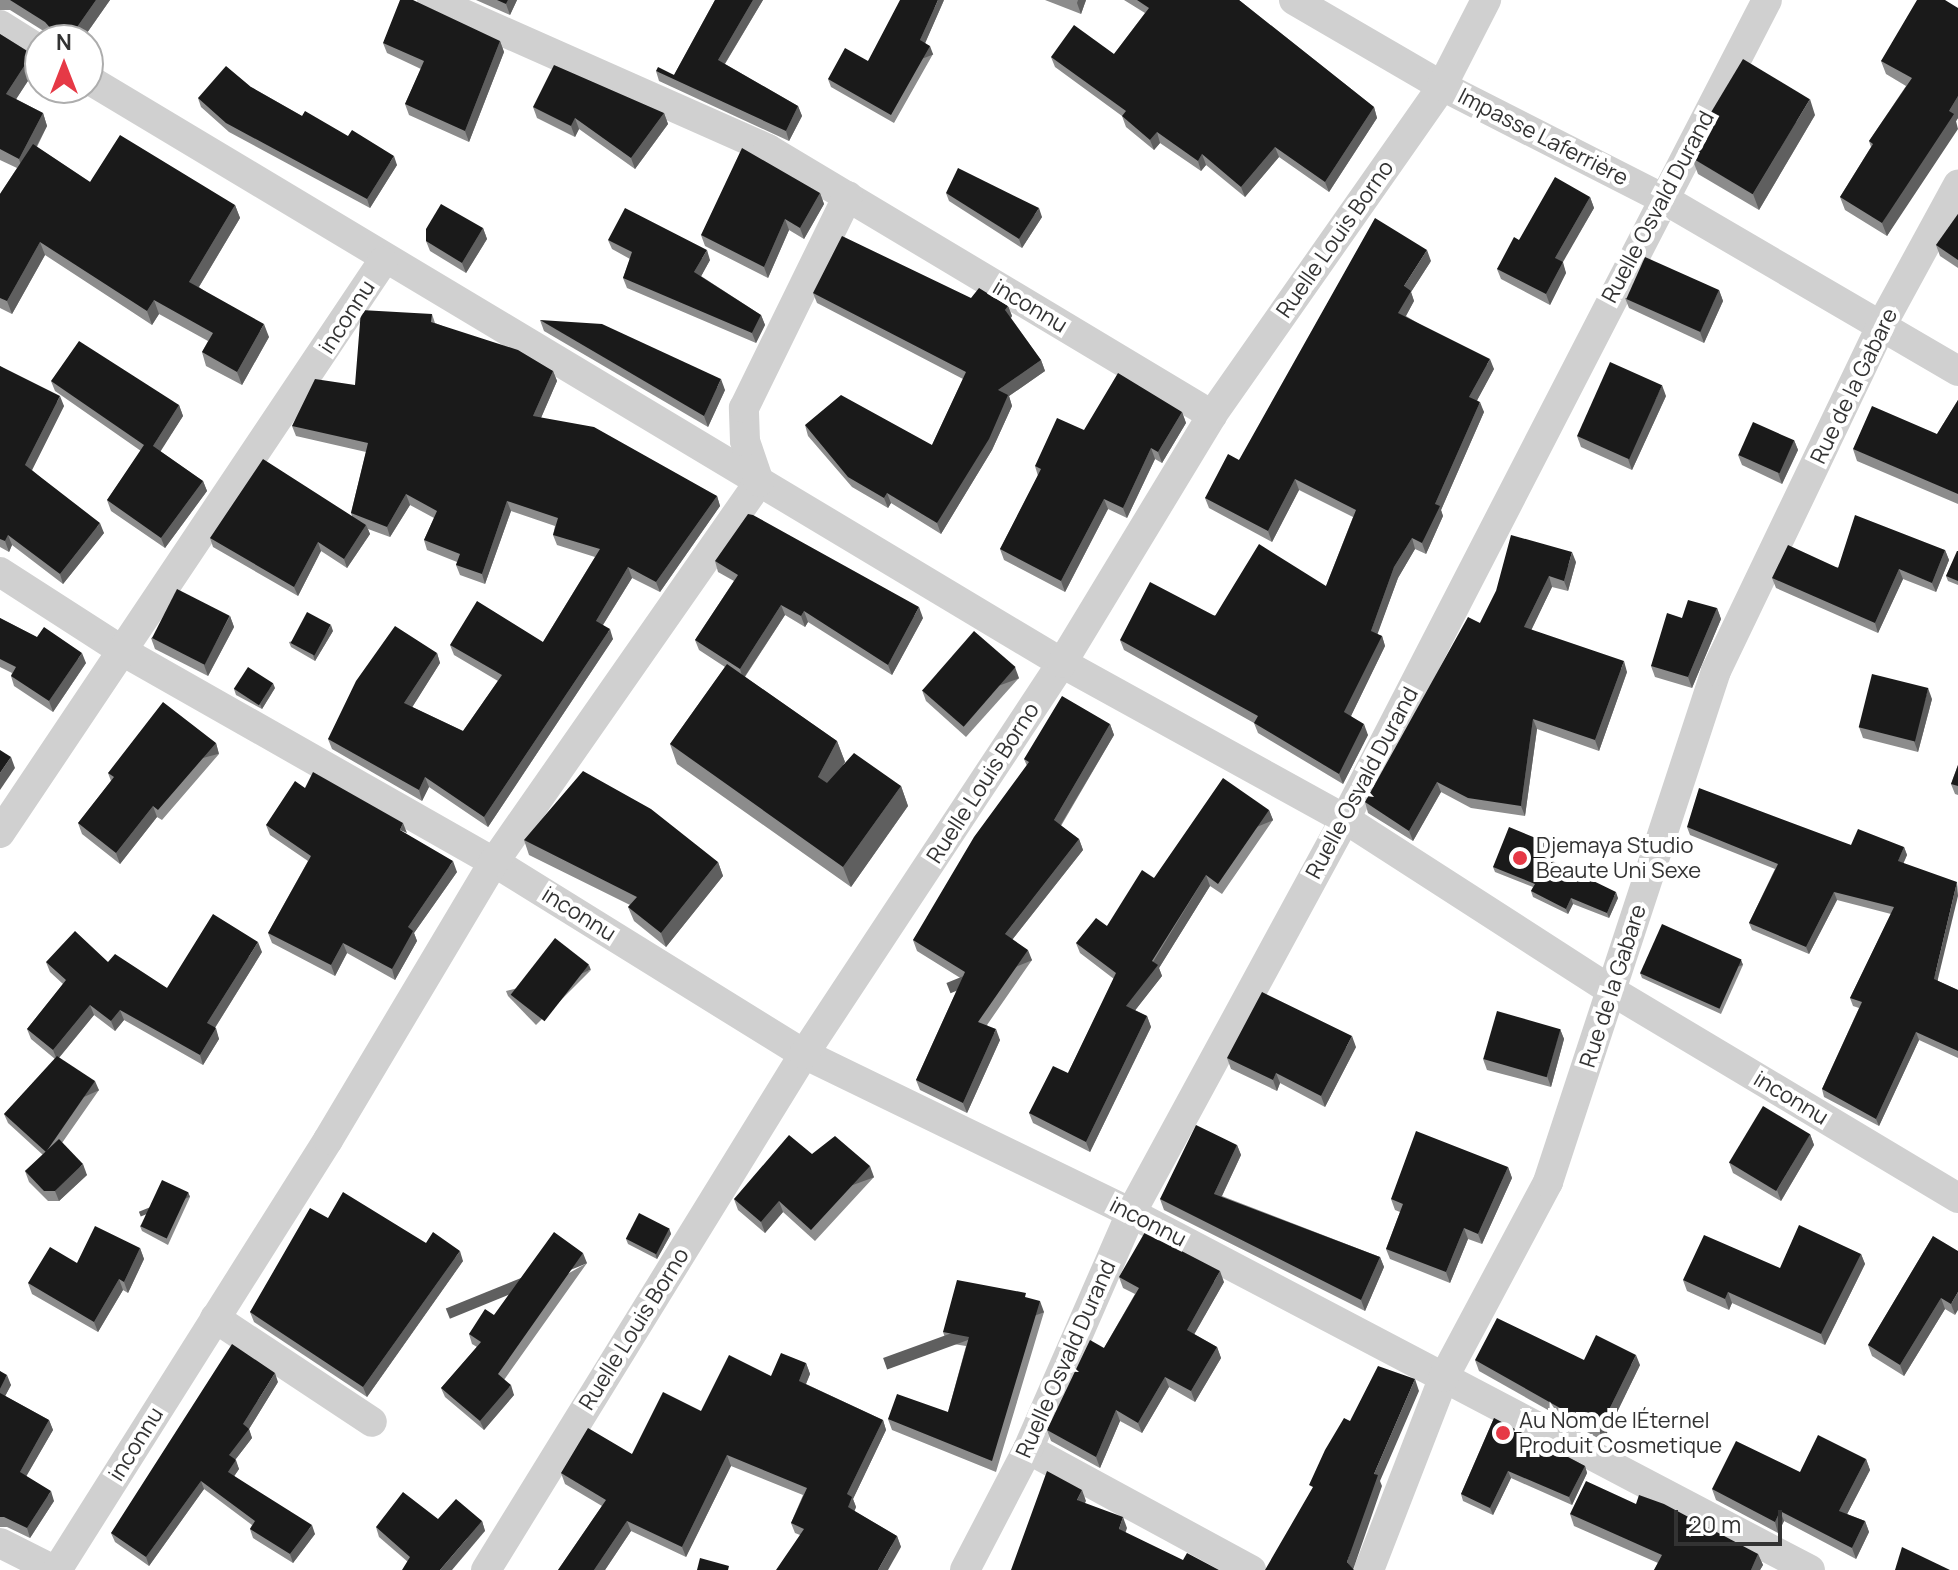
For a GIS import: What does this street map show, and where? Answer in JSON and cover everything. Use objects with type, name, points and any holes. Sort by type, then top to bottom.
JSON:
[{"type":"street","name":"inconnu","points":[[432,0],[768,149],[1212,415]]},
{"type":"street","name":"Impasse Laferrière","points":[[1294,0],[1442,86],[1662,198],[1958,371]]},
{"type":"street","name":"Ruelle Louis Borno","points":[[486,1570],[804,1054],[1062,663],[1212,415],[1442,86],[1486,0]]},
{"type":"street","name":"Ruelle Osvald Durand","points":[[965,1570],[1028,1449],[1131,1213],[1345,819],[1662,198],[1767,0]]},
{"type":"street","points":[[0,25],[24,40]]},
{"type":"street","name":"inconnu","points":[[104,89],[383,261],[1062,663],[1345,819],[1612,991],[1958,1198]]},
{"type":"street","name":"Rue de la Gabare","points":[[1369,1570],[1444,1377],[1548,1182],[1716,671],[1881,326],[1958,185]]},
{"type":"street","points":[[759,482],[745,441],[744,408],[848,196]]},
{"type":"street","name":"inconnu","points":[[0,833],[383,261]]},
{"type":"street","name":"inconnu","points":[[0,1543],[55,1570],[215,1318],[494,862],[759,482]]},
{"type":"street","name":"inconnu","points":[[0,572],[124,652],[494,862],[804,1054],[1131,1213],[1810,1570]]},
{"type":"street","points":[[215,1318],[372,1422]]},
{"type":"street","points":[[1028,1449],[1251,1570]]},
{"type":"building","points":[[10,0],[96,0],[79,24],[45,22]]},
{"type":"building","points":[[400,0],[413,0],[500,41],[465,131],[405,104],[424,61],[383,43]]},
{"type":"building","points":[[715,0],[753,0],[718,60],[798,106],[786,131],[656,71],[658,67],[674,75]]},
{"type":"building","points":[[900,0],[938,0],[920,40],[930,46],[891,115],[828,79],[845,48],[868,61]]},
{"type":"building","points":[[1137,0],[1239,0],[1374,107],[1325,182],[1275,147],[1241,187],[1202,154],[1198,161],[1157,132],[1150,140],[1122,116],[1126,111],[1051,57],[1074,25],[1114,54],[1149,8]]},
{"type":"building","points":[[1917,0],[1945,0],[1958,8],[1958,96],[1949,111],[1954,114],[1882,223],[1840,197],[1873,144],[1869,141],[1912,78],[1881,61]]},
{"type":"building","points":[[0,34],[24,49],[24,66],[6,94],[43,113],[19,159],[0,149]]},
{"type":"building","points":[[1743,59],[1810,99],[1753,194],[1686,154]]},
{"type":"building","points":[[554,65],[664,113],[631,158],[575,118],[571,126],[533,107]]},
{"type":"building","points":[[226,66],[251,87],[302,116],[305,111],[348,136],[352,130],[394,156],[367,199],[226,123],[198,98]]},
{"type":"building","points":[[120,135],[235,205],[189,282],[264,324],[237,372],[202,352],[213,333],[154,300],[147,311],[40,242],[7,301],[0,298],[0,194],[33,144],[90,182]]},
{"type":"building","points":[[742,148],[820,193],[800,228],[785,219],[764,267],[701,235]]},
{"type":"building","points":[[958,168],[1039,208],[1019,239],[946,193]]},
{"type":"building","points":[[1555,177],[1590,197],[1555,258],[1563,262],[1546,294],[1497,269],[1514,237],[1519,240]]},
{"type":"building","points":[[441,204],[483,228],[462,263],[426,241],[426,229]]},
{"type":"building","points":[[625,208],[707,250],[694,272],[761,315],[752,333],[623,278],[632,252],[608,240]]},
{"type":"building","points":[[1958,214],[1958,260],[1936,245]]},
{"type":"building","points":[[1375,218],[1427,250],[1404,286],[1411,291],[1398,313],[1490,359],[1469,397],[1480,402],[1435,504],[1440,506],[1422,543],[1412,538],[1394,567],[1371,631],[1382,636],[1344,712],[1364,724],[1339,774],[1254,723],[1258,716],[1120,640],[1150,582],[1215,616],[1259,544],[1326,586],[1356,510],[1295,479],[1268,531],[1205,498],[1228,454],[1239,460]]},
{"type":"building","points":[[842,236],[971,298],[979,288],[1008,306],[1005,310],[1041,360],[998,390],[1008,395],[989,439],[937,523],[887,493],[884,498],[848,477],[805,425],[841,395],[932,445],[966,372],[813,293]]},
{"type":"building","points":[[1645,257],[1719,290],[1700,332],[1626,299]]},
{"type":"building","points":[[361,310],[432,314],[431,322],[518,350],[553,371],[533,416],[594,427],[717,496],[656,582],[628,567],[596,621],[610,629],[484,817],[425,777],[419,790],[328,739],[356,681],[395,626],[437,653],[404,703],[463,731],[502,675],[450,645],[477,601],[543,642],[600,549],[553,535],[558,518],[507,501],[482,574],[456,565],[460,554],[424,540],[437,511],[406,494],[387,527],[351,513],[368,443],[292,426],[315,379],[355,385]]},
{"type":"building","points":[[540,320],[602,324],[721,379],[704,416]]},
{"type":"building","points":[[79,341],[179,405],[153,446],[203,481],[161,538],[107,500],[144,445],[51,381]]},
{"type":"building","points":[[1610,362],[1662,385],[1629,459],[1577,436]]},
{"type":"building","points":[[0,366],[60,396],[25,465],[100,523],[60,574],[8,535],[5,541],[0,539]]},
{"type":"building","points":[[1118,373],[1182,412],[1158,452],[1151,448],[1123,508],[1104,499],[1061,581],[1000,549],[1041,469],[1035,466],[1057,418],[1084,430]]},
{"type":"building","points":[[1958,400],[1958,494],[1853,449],[1872,406],[1937,434]]},
{"type":"building","points":[[1753,422],[1794,440],[1779,473],[1738,455]]},
{"type":"building","points":[[263,459],[366,525],[344,559],[318,542],[294,587],[210,538]]},
{"type":"building","points":[[748,514],[919,607],[888,665],[804,611],[801,616],[781,605],[740,669],[695,640],[738,575],[715,561]]},
{"type":"building","points":[[1855,515],[1945,550],[1932,583],[1899,569],[1875,623],[1772,578],[1788,545],[1838,568]]},
{"type":"building","points":[[1511,535],[1572,552],[1564,581],[1549,576],[1524,627],[1624,661],[1595,740],[1533,719],[1521,806],[1468,798],[1437,782],[1409,831],[1365,802],[1468,617],[1480,623],[1496,591]]},
{"type":"building","points":[[1958,551],[1958,581],[1946,576]]},
{"type":"building","points":[[177,589],[230,616],[205,665],[152,638]]},
{"type":"building","points":[[1688,600],[1717,608],[1688,677],[1651,666],[1667,613],[1682,618]]},
{"type":"building","points":[[307,612],[331,625],[314,656],[291,643]]},
{"type":"building","points":[[0,618],[37,637],[44,627],[82,653],[49,701],[11,676],[16,667],[0,659]]},
{"type":"building","points":[[974,631],[1016,667],[964,727],[922,691]]},
{"type":"building","points":[[727,664],[837,741],[818,777],[827,783],[854,753],[901,786],[843,867],[670,744]]},
{"type":"building","points":[[248,667],[273,683],[259,705],[234,689]]},
{"type":"building","points":[[1872,674],[1928,688],[1915,741],[1859,727]]},
{"type":"building","points":[[1062,696],[1110,724],[1054,820],[1079,839],[1005,934],[1028,950],[978,1022],[996,1029],[963,1103],[916,1080],[965,972],[913,940],[974,837],[1029,762],[1024,759]]},
{"type":"building","points":[[163,702],[216,743],[158,810],[153,806],[116,853],[78,823],[114,777],[108,773]]},
{"type":"building","points":[[0,750],[11,757],[0,773]]},
{"type":"building","points":[[1958,765],[1958,786],[1951,784]]},
{"type":"building","points":[[583,771],[651,809],[718,862],[661,933],[628,907],[637,897],[524,840]]},
{"type":"building","points":[[313,772],[403,823],[400,830],[453,861],[408,927],[413,931],[392,969],[343,943],[331,965],[268,933],[311,856],[266,825],[295,781],[305,788]]},
{"type":"building","points":[[1223,778],[1269,810],[1218,884],[1206,875],[1152,961],[1158,965],[1126,1006],[1147,1016],[1086,1142],[1029,1113],[1053,1066],[1068,1073],[1116,973],[1076,943],[1096,918],[1107,926],[1142,870],[1154,878]]},
{"type":"building","points":[[1699,788],[1851,845],[1858,829],[1904,847],[1898,861],[1957,882],[1934,979],[1958,990],[1958,1051],[1916,1032],[1876,1119],[1822,1089],[1862,1002],[1850,998],[1894,907],[1834,892],[1806,947],[1749,923],[1778,864],[1687,827]]},
{"type":"building","points":[[1509,827],[1543,841],[1538,854],[1616,892],[1607,913],[1571,898],[1566,909],[1531,891],[1535,884],[1493,867]]},
{"type":"building","points":[[213,914],[258,942],[207,1023],[216,1028],[200,1055],[120,1010],[111,1021],[90,1005],[53,1050],[27,1029],[66,980],[46,962],[75,931],[108,962],[115,954],[167,988]]},
{"type":"building","points":[[1662,924],[1741,959],[1720,1009],[1640,973]]},
{"type":"building","points":[[555,938],[589,964],[545,1021],[511,995]]},
{"type":"building","points":[[1262,992],[1352,1036],[1321,1096],[1276,1073],[1273,1080],[1227,1058]]},
{"type":"building","points":[[1497,1011],[1560,1029],[1547,1077],[1483,1059]]},
{"type":"building","points":[[57,1056],[95,1081],[46,1152],[4,1114]]},
{"type":"building","points":[[1763,1106],[1810,1134],[1776,1191],[1729,1163]]},
{"type":"building","points":[[1196,1125],[1237,1145],[1214,1194],[1380,1257],[1361,1300],[1160,1199]]},
{"type":"building","points":[[1416,1131],[1508,1167],[1478,1234],[1464,1228],[1446,1272],[1386,1249],[1403,1204],[1391,1199]]},
{"type":"building","points":[[789,1135],[812,1154],[835,1136],[870,1166],[811,1230],[779,1201],[761,1222],[734,1199]]},
{"type":"building","points":[[59,1139],[83,1164],[55,1191],[44,1191],[25,1171]]},
{"type":"building","points":[[162,1180],[188,1192],[167,1238],[140,1226]]},
{"type":"building","points":[[343,1192],[426,1243],[433,1232],[460,1251],[363,1387],[250,1312],[310,1208],[328,1218]]},
{"type":"building","points":[[639,1213],[669,1228],[656,1254],[626,1239]]},
{"type":"building","points":[[1799,1225],[1861,1254],[1821,1334],[1728,1292],[1725,1299],[1683,1280],[1704,1235],[1780,1268]]},
{"type":"building","points":[[95,1226],[140,1248],[124,1282],[119,1279],[94,1322],[28,1283],[50,1247],[77,1263]]},
{"type":"building","points":[[554,1232],[583,1253],[498,1374],[511,1385],[480,1421],[441,1388],[481,1342],[469,1334],[485,1309],[494,1315]]},
{"type":"building","points":[[1145,1232],[1220,1271],[1187,1330],[1217,1347],[1191,1391],[1165,1377],[1138,1423],[1116,1410],[1096,1457],[1047,1430],[1090,1340],[1104,1348],[1139,1288],[1119,1277]]},
{"type":"building","points":[[1933,1236],[1958,1251],[1958,1292],[1951,1304],[1941,1298],[1900,1365],[1868,1345]]},
{"type":"building","points":[[957,1280],[1026,1293],[1025,1297],[1040,1301],[992,1461],[888,1419],[897,1394],[948,1412],[969,1337],[943,1332]]},
{"type":"building","points":[[1497,1318],[1584,1360],[1596,1335],[1636,1355],[1599,1430],[1475,1360]]},
{"type":"building","points":[[232,1344],[275,1373],[243,1424],[249,1429],[229,1455],[236,1460],[228,1472],[312,1525],[290,1554],[250,1529],[255,1521],[201,1481],[146,1557],[111,1533]]},
{"type":"building","points":[[781,1353],[806,1363],[799,1381],[883,1420],[847,1494],[852,1497],[848,1507],[897,1536],[878,1570],[776,1570],[804,1529],[791,1523],[807,1488],[727,1455],[682,1547],[627,1521],[594,1570],[558,1570],[606,1500],[561,1473],[588,1428],[632,1454],[663,1392],[701,1411],[729,1355],[771,1376]]},
{"type":"building","points":[[1378,1366],[1415,1379],[1374,1474],[1378,1475],[1347,1562],[1354,1570],[1265,1570],[1313,1487],[1309,1485],[1325,1450],[1344,1418],[1350,1421]]},
{"type":"building","points":[[0,1371],[7,1375],[0,1389]]},
{"type":"building","points":[[0,1393],[49,1420],[20,1472],[51,1491],[27,1528],[0,1517]]},
{"type":"building","points":[[1494,1418],[1585,1466],[1569,1497],[1508,1471],[1490,1508],[1461,1494]]},
{"type":"building","points":[[1818,1435],[1866,1459],[1839,1511],[1865,1521],[1852,1548],[1780,1511],[1775,1522],[1712,1489],[1736,1441],[1800,1472]]},
{"type":"building","points":[[1047,1471],[1082,1490],[1077,1500],[1123,1517],[1119,1529],[1183,1560],[1187,1553],[1219,1570],[1011,1570]]},
{"type":"building","points":[[1586,1481],[1636,1504],[1639,1495],[1664,1504],[1758,1554],[1751,1570],[1654,1570],[1662,1555],[1570,1514]]},
{"type":"building","points":[[403,1492],[438,1519],[456,1499],[482,1521],[440,1570],[402,1570],[410,1557],[376,1527]]},
{"type":"building","points":[[1902,1547],[1950,1570],[1895,1570]]},
{"type":"building","points":[[700,1558],[729,1566],[728,1570],[697,1570]]},
{"type":"place","name":"Djemaya Studio Beaute Uni Sexe","points":[[1520,858]]},
{"type":"place","name":"Au Nom de lÉternel Produit Cosmetique","points":[[1503,1433]]}]
